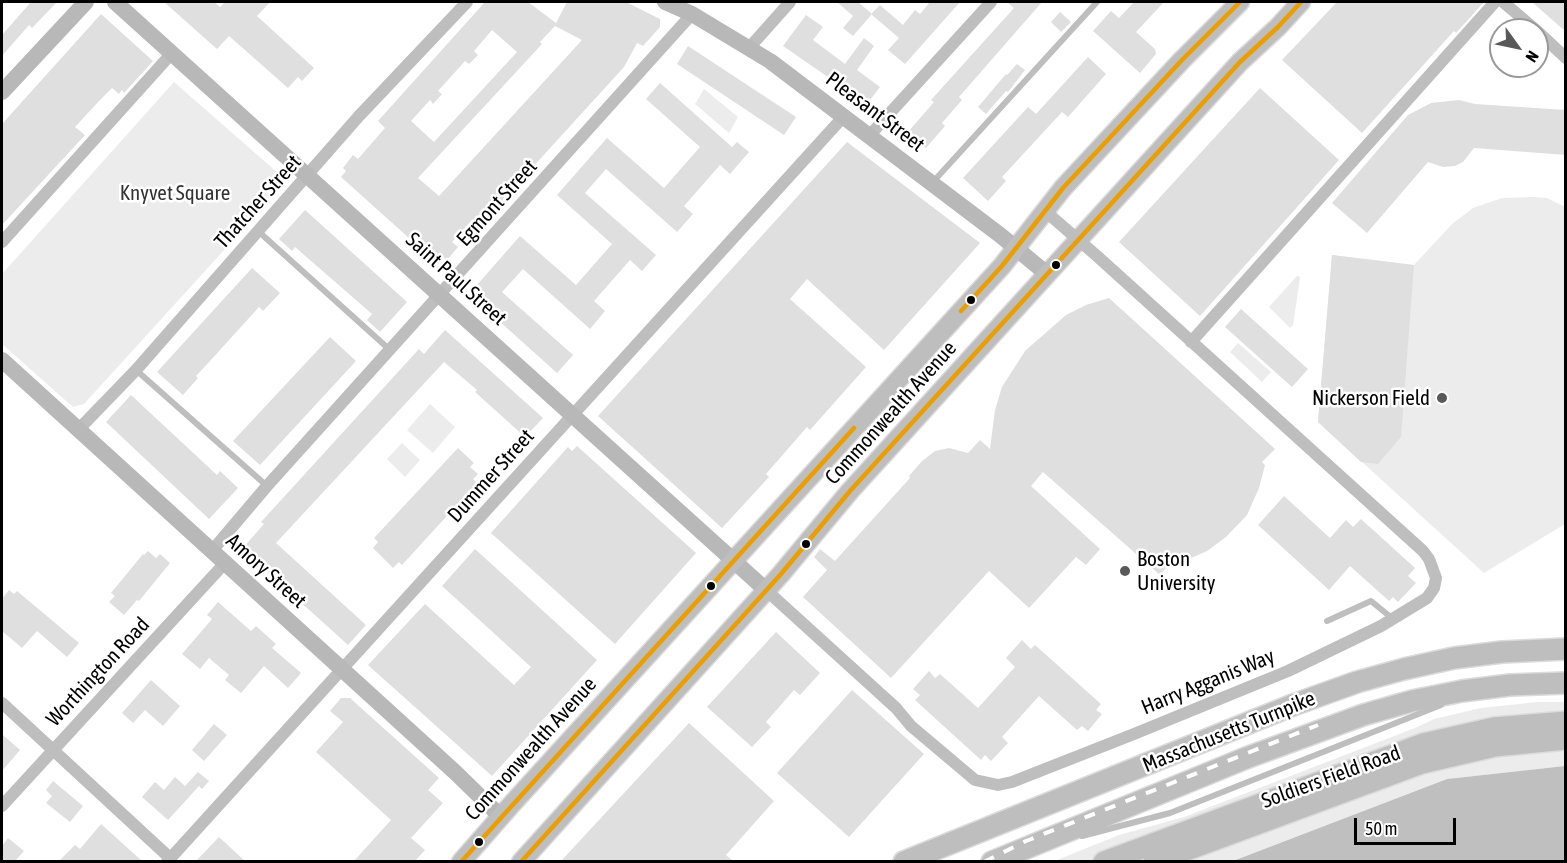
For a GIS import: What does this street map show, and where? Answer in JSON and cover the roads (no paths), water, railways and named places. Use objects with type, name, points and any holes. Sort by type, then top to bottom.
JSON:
[{"type":"highway","name":"Massachusetts Turnpike","points":[[904,861],[1357,682],[1454,658],[1502,652],[1566,649]]},
{"type":"highway","name":"Massachusetts Turnpike","points":[[992,861],[1261,752],[1363,715],[1412,701],[1462,691],[1510,685],[1566,683]]},
{"type":"highway","name":"Soldiers Field Road","points":[[1104,861],[1423,744],[1494,728],[1566,722]]},
{"type":"highway","name":"Soldiers Field Road","points":[[1154,861],[1422,763],[1495,746],[1566,739]]},
{"type":"main road","name":"Commonwealth Avenue","points":[[461,861],[1002,266],[1045,211],[1134,111],[1240,2]]},
{"type":"main road","name":"Commonwealth Avenue","points":[[521,861],[766,590],[850,491],[1047,274],[1240,62],[1301,2]]},
{"type":"street","points":[[2,92],[86,2]]},
{"type":"street","name":"Saint Paul Street","points":[[115,2],[766,590]]},
{"type":"street","name":"Thatcher Street","points":[[78,430],[136,370],[359,116],[466,2]]},
{"type":"street","name":"Pleasant Street","points":[[665,2],[692,14],[749,48],[844,116],[1047,274]]},
{"type":"street","points":[[749,48],[790,2]]},
{"type":"street","points":[[869,136],[991,2]]},
{"type":"street","points":[[1045,211],[1191,342],[1495,2]]},
{"type":"street","points":[[1503,2],[1522,18]]},
{"type":"street","name":"Egmont Street","points":[[212,552],[267,486],[692,14]]},
{"type":"street","points":[[1549,41],[1564,55]]},
{"type":"street","points":[[2,242],[172,52]]},
{"type":"street","name":"Dummer Street","points":[[168,860],[844,116]]},
{"type":"street","name":"Harry Agganis Way","points":[[766,590],[896,708],[911,726],[975,780],[998,785],[1012,782],[1288,671],[1394,619],[1427,598],[1434,588],[1436,578],[1429,559],[1423,551],[1191,342]]},
{"type":"street","name":"Amory Street","points":[[2,360],[456,773],[500,816]]},
{"type":"street","name":"Worthington Road","points":[[2,806],[224,564]]},
{"type":"street","points":[[2,703],[168,860]]},
{"type":"lane","points":[[932,183],[1097,2]]},
{"type":"lane","points":[[257,231],[390,350]]},
{"type":"lane","points":[[136,370],[267,486]]},
{"type":"lane","points":[[1327,621],[1371,601],[1394,619]]},
{"type":"lane","points":[[1075,838],[1170,813],[1449,702],[1499,692]]},
{"type":"lane","points":[[1011,861],[1033,853]]},
{"type":"railway","points":[[984,862],[1026,841],[1318,725]]},
{"type":"place","name":"Nickerson Field","points":[[1442,398]]},
{"type":"place","name":"Boston University","points":[[1125,571]]},
{"type":"park label","name":"Knyvet Square","points":[[175,193]]}]
